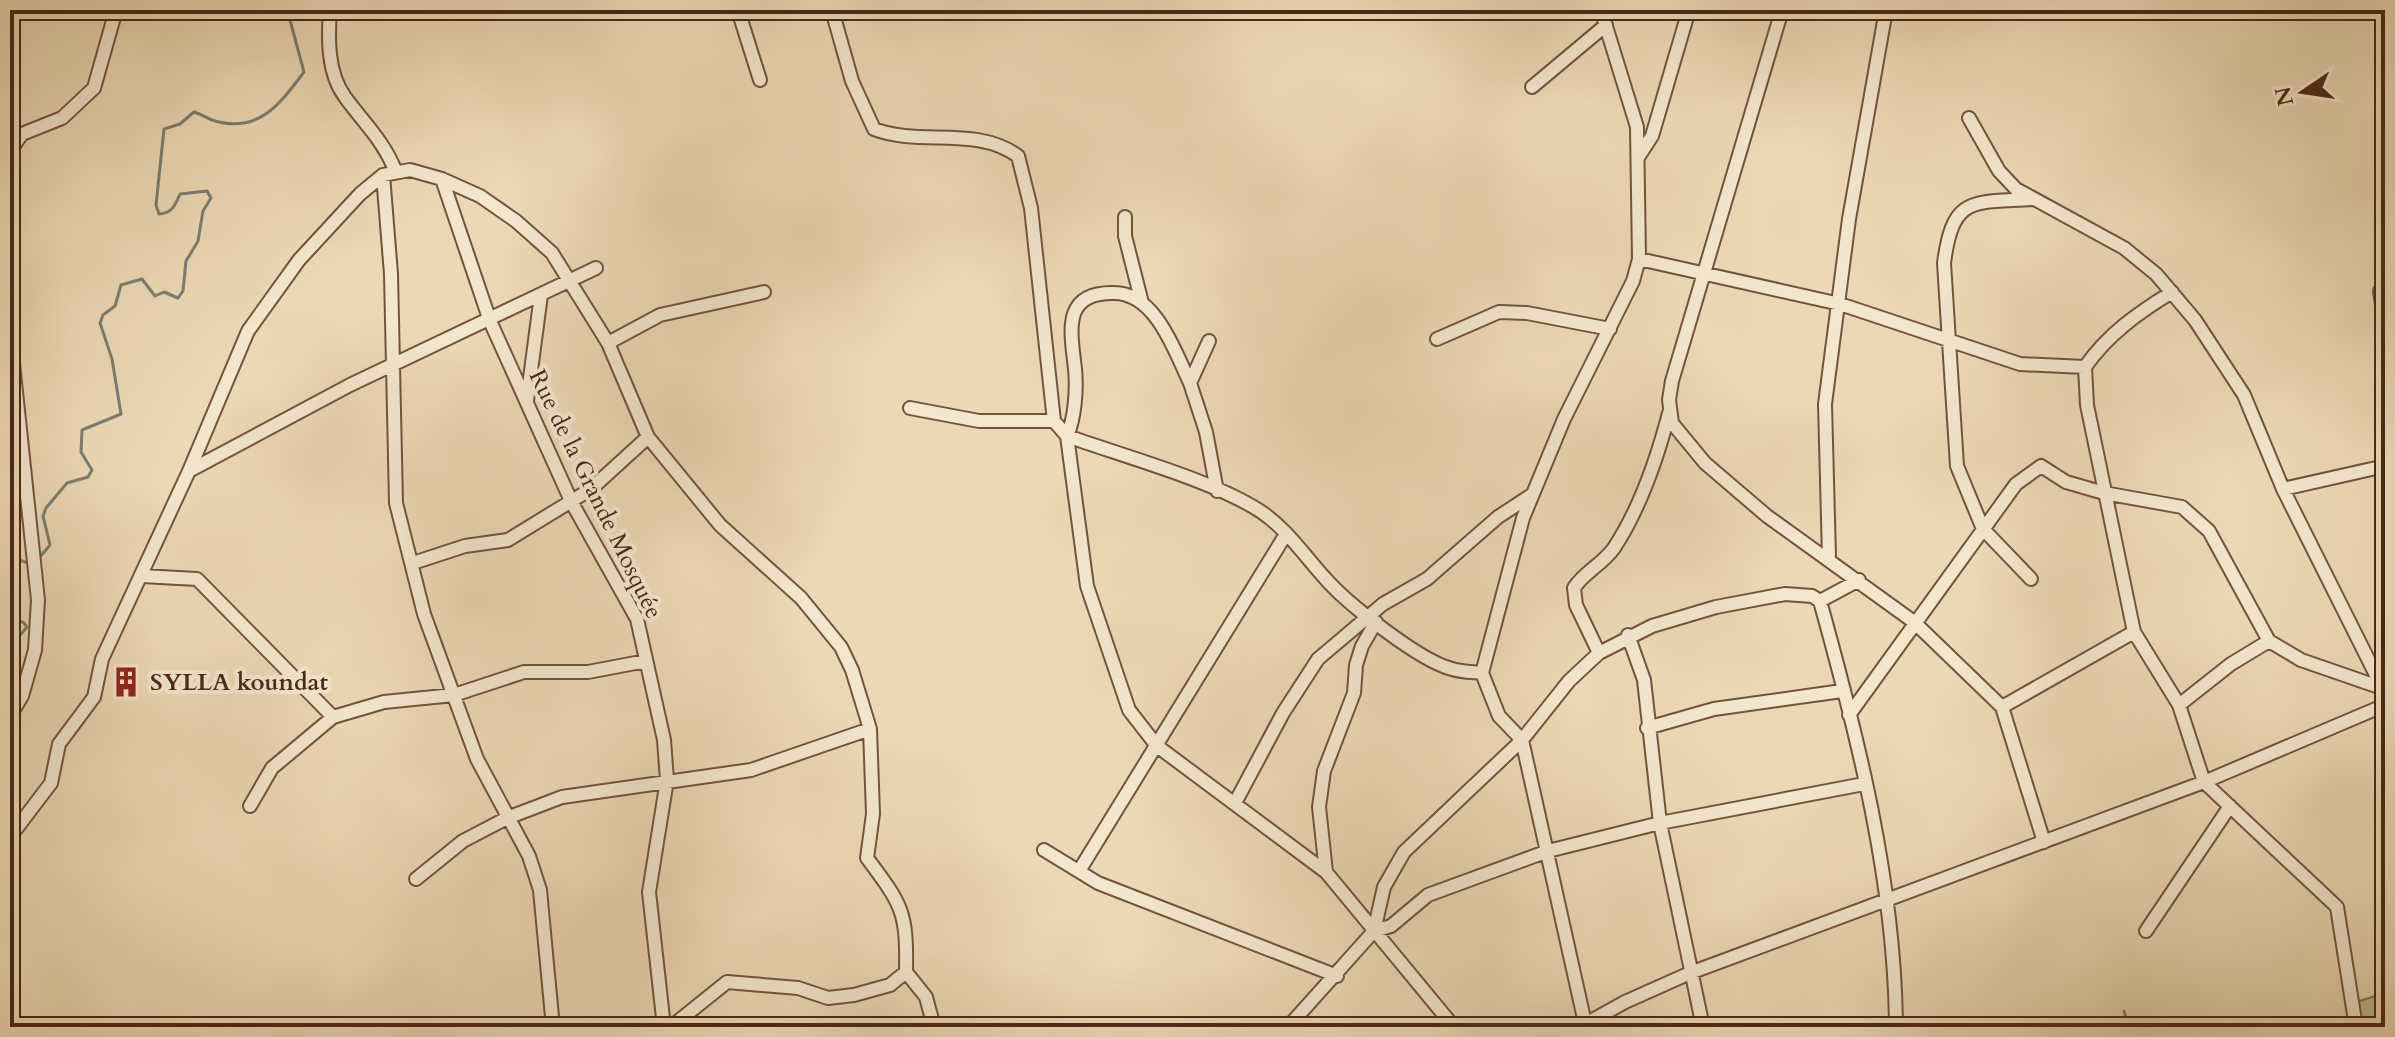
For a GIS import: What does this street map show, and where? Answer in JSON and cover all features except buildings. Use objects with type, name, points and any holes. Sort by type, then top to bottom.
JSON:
[{"type":"street","points":[[10,151],[22,134],[62,118],[94,88],[116,10]]},
{"type":"street","points":[[330,10],[327,38],[343,95],[385,145],[389,172],[396,503],[424,614],[477,759],[529,856],[540,890],[553,1027]]},
{"type":"street","points":[[738,10],[760,80]]},
{"type":"street","points":[[832,10],[852,81],[874,129],[921,139],[959,137],[1005,147],[1018,156],[1031,208],[1054,421],[1067,436],[1217,491],[1261,512],[1286,534],[1327,581],[1372,619],[1425,657],[1451,669],[1482,673]]},
{"type":"street","points":[[1601,10],[1632,104],[1639,156],[1639,259],[1633,281],[1564,419],[1523,518],[1482,673],[1499,716],[1522,740],[1548,851],[1582,1025],[1690,973],[2204,782],[2385,705]]},
{"type":"street","points":[[1639,156],[1652,136],[1689,10]]},
{"type":"street","points":[[1599,653],[1576,605],[1574,588],[1614,547],[1657,457],[1669,413],[1672,381],[1782,10]]},
{"type":"street","points":[[1829,557],[1823,435],[1849,219],[1886,10]]},
{"type":"street","points":[[1532,87],[1606,25]]},
{"type":"street","points":[[1969,118],[1999,171],[2032,199],[2124,248],[2172,292],[2218,352],[2244,395],[2283,489],[2383,689]]},
{"type":"street","points":[[10,837],[51,783],[59,744],[94,697],[102,659],[189,471],[248,331],[299,260],[360,194],[389,172],[442,179],[480,196],[516,221],[552,253],[608,343],[648,437],[720,525],[801,598],[841,647],[852,670],[870,729],[873,814],[867,858],[889,887],[907,922],[906,972],[926,997],[934,1027]]},
{"type":"street","name":"Rue de la Grande Mosquée","points":[[442,179],[490,321],[572,503],[637,619],[664,740],[667,780],[649,892],[664,1027]]},
{"type":"street","points":[[2031,579],[1983,529],[1957,466],[1946,342],[1944,263],[1953,220],[1968,206],[2032,199]]},
{"type":"street","points":[[1125,217],[1125,236],[1142,303]]},
{"type":"street","points":[[1639,259],[1840,304],[1946,342],[2020,364],[2085,367]]},
{"type":"street","points":[[189,471],[391,365],[490,321],[596,268]]},
{"type":"street","points":[[2380,291],[2385,326]]},
{"type":"street","points":[[608,343],[660,315],[764,292]]},
{"type":"street","points":[[1217,491],[1206,432],[1190,383],[1161,325],[1142,303],[1117,292],[1088,296],[1078,307],[1070,330],[1076,372],[1071,426],[1067,436],[1087,586],[1129,710],[1157,746],[1326,872],[1454,1027]]},
{"type":"street","points":[[2172,292],[2140,311],[2102,343],[2085,367],[2087,405],[2134,632],[2179,705],[2204,782],[2337,907],[2356,1027]]},
{"type":"street","points":[[527,404],[541,295]]},
{"type":"street","points":[[1437,339],[1499,312],[1527,313],[1610,329]]},
{"type":"street","points":[[10,335],[38,600],[35,650],[22,696],[10,716]]},
{"type":"street","points":[[1190,383],[1209,341]]},
{"type":"street","points":[[910,408],[979,421],[1054,421]]},
{"type":"street","points":[[1669,413],[1677,431],[1739,494],[1914,622],[2002,707],[2044,842]]},
{"type":"street","points":[[413,563],[465,546],[508,540],[572,503],[648,437]]},
{"type":"street","points":[[1849,715],[2016,484],[2034,467],[2045,466],[2066,482],[2104,493],[2182,507],[2209,531],[2269,641],[2293,657],[2383,689]]},
{"type":"street","points":[[2283,489],[2385,466]]},
{"type":"street","points":[[10,481],[26,490]]},
{"type":"street","points":[[1235,803],[1304,678],[1333,644],[1372,619],[1393,596],[1427,579],[1498,517],[1533,494]]},
{"type":"street","points":[[1079,871],[1286,534]]},
{"type":"street","points":[[142,576],[197,579],[333,717]]},
{"type":"street","points":[[1820,601],[1859,580]]},
{"type":"street","points":[[1288,1027],[1337,976],[1374,931],[1384,887],[1404,852],[1522,740],[1569,681],[1599,653],[1628,635],[1716,607],[1785,594],[1812,596],[1820,601],[1849,715],[1887,902],[1896,1027]]},
{"type":"street","points":[[1326,872],[1319,807],[1324,771],[1354,693],[1356,665],[1372,619]]},
{"type":"street","points":[[2002,707],[2134,632]]},
{"type":"street","points":[[1628,635],[1644,680],[1660,823],[1703,1027]]},
{"type":"street","points":[[2179,705],[2231,664],[2269,641]]},
{"type":"street","points":[[250,806],[272,768],[333,717],[384,702],[454,695],[524,672],[588,672],[646,661]]},
{"type":"street","points":[[1647,728],[1714,709],[1842,691]]},
{"type":"street","points":[[416,879],[463,841],[507,818],[562,797],[751,770],[870,729]]},
{"type":"street","points":[[1374,931],[1391,926],[1428,895],[1548,851],[1660,823],[1864,784]]},
{"type":"street","points":[[2146,931],[2230,806]]},
{"type":"street","points":[[1044,850],[1098,883],[1337,976]]},
{"type":"street","points":[[671,1027],[727,982],[798,988],[828,998],[890,985],[906,972]]},
{"type":"green space","points":[[2385,993],[2385,1027],[2363,1027],[2353,1003]]},
{"type":"waterway","points":[[39,558],[50,545],[43,516],[46,508],[67,483],[88,477],[92,470],[81,452],[82,430],[121,414],[112,359],[100,323],[103,315],[115,306],[121,285],[142,279],[155,296],[164,292],[178,298],[183,291],[186,261],[198,241],[203,211],[211,198],[207,191],[180,194],[172,208],[159,214],[156,205],[164,129],[180,124],[194,112],[228,124],[242,123],[255,120],[276,105],[304,72],[290,20],[293,10]]},
{"type":"waterway","points":[[10,557],[28,563]]},
{"type":"waterway","points":[[10,621],[23,622],[27,627],[10,647]]},
{"type":"waterway","points":[[2124,1011],[2129,1027]]},
{"type":"place","name":"SYLLA koundat","points":[[126,682]]}]
